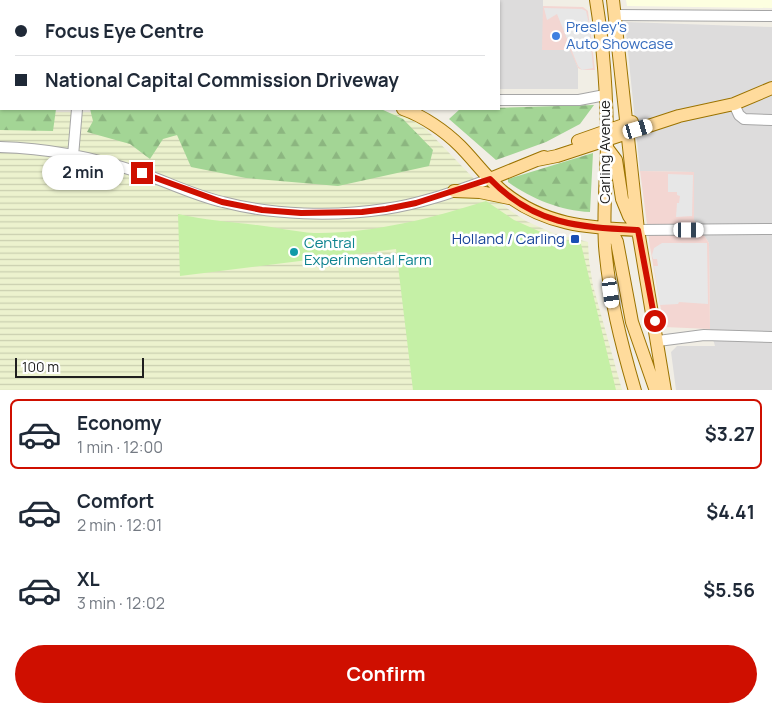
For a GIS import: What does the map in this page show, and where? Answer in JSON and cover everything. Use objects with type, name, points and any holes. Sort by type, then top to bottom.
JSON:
[{"type":"main road","name":"Carling Avenue","points":[[596,0],[602,38],[605,95],[605,229],[607,264],[620,340],[635,390]]},
{"type":"main road","name":"Carling Avenue","points":[[613,0],[638,230],[666,390]]},
{"type":"main road","points":[[490,179],[538,160],[557,156],[606,140],[626,128],[662,116],[679,116],[734,104],[772,88]]},
{"type":"main road","points":[[405,110],[422,118],[459,145]]},
{"type":"main road","points":[[425,110],[443,122],[459,145],[490,179],[514,200],[530,210],[578,226],[638,230]]},
{"type":"main road","points":[[606,140],[616,160],[620,193],[624,206],[638,230]]},
{"type":"main road","points":[[454,191],[480,192],[514,200]]},
{"type":"main road","points":[[605,229],[613,234],[617,242],[632,322],[656,390]]},
{"type":"street","points":[[616,15],[772,16]]},
{"type":"street","points":[[500,100],[579,100],[605,95]]},
{"type":"street","points":[[734,104],[739,115],[744,119],[772,120]]},
{"type":"street","points":[[73,156],[77,110]]},
{"type":"street","points":[[0,147],[73,156],[111,164],[142,173],[222,202],[262,210],[301,213],[362,212],[416,203],[490,179]]},
{"type":"street","points":[[638,230],[772,229]]},
{"type":"street","points":[[658,341],[708,335],[772,337]]},
{"type":"shaded area","points":[[500,0],[543,0],[543,50],[571,50],[578,68],[578,89],[500,89]]},
{"type":"shaded area","points":[[626,0],[772,0],[772,8],[627,6]]},
{"type":"shaded area","points":[[543,6],[583,7],[588,11],[595,70],[582,70],[578,68],[570,50],[542,50]]},
{"type":"shaded area","points":[[544,8],[582,9],[586,11],[593,68],[582,70],[578,66],[557,14],[547,20]]},
{"type":"shaded area","points":[[625,22],[772,27],[772,390],[676,390],[671,352],[677,346],[715,346],[710,329],[709,243],[694,220],[694,172],[640,171]]},
{"type":"shaded area","name":"Central Experimental Farm","points":[[0,112],[401,113],[427,130],[482,187],[508,209],[526,221],[555,234],[588,242],[593,286],[622,390],[0,390]]},
{"type":"shaded area","points":[[640,171],[694,172],[694,220],[709,243],[710,329],[664,327],[650,247]]},
{"type":"shaded area","points":[[668,174],[693,175],[692,216],[676,217],[677,203],[679,203],[680,196],[677,195],[677,192],[668,192]]},
{"type":"shaded area","points":[[662,243],[707,243],[708,304],[679,302],[678,304],[660,305],[654,266],[658,266],[657,259],[653,259],[652,255],[654,248]]},
{"type":"green space","points":[[594,105],[580,124],[546,142],[496,160],[449,119],[459,110],[500,110],[500,108]]},
{"type":"green space","points":[[0,110],[56,110],[53,131],[0,130]]},
{"type":"green space","points":[[90,110],[383,110],[403,119],[433,150],[429,166],[338,186],[246,178],[191,167],[177,135],[163,139],[150,159],[130,144],[87,132],[93,121]]},
{"type":"green space","points":[[593,153],[590,212],[558,207],[547,203],[527,194],[508,182],[508,179]]},
{"type":"green space","points":[[486,201],[514,220],[552,237],[581,244],[616,390],[413,390],[396,249],[180,276],[178,214],[300,232],[335,233],[401,224]]},
{"type":"place","name":"Presley's Auto Showcase","points":[[556,36]]},
{"type":"place","name":"Holland / Carling","points":[[575,239]]},
{"type":"place","name":"Central Experimental Farm","points":[[294,252]]},
{"type":"route","points":[[142,173],[222,202],[262,210],[301,213],[362,212],[386,209],[416,203],[490,179],[501,190],[530,210],[567,224],[593,228],[638,230],[655,321]]}]
